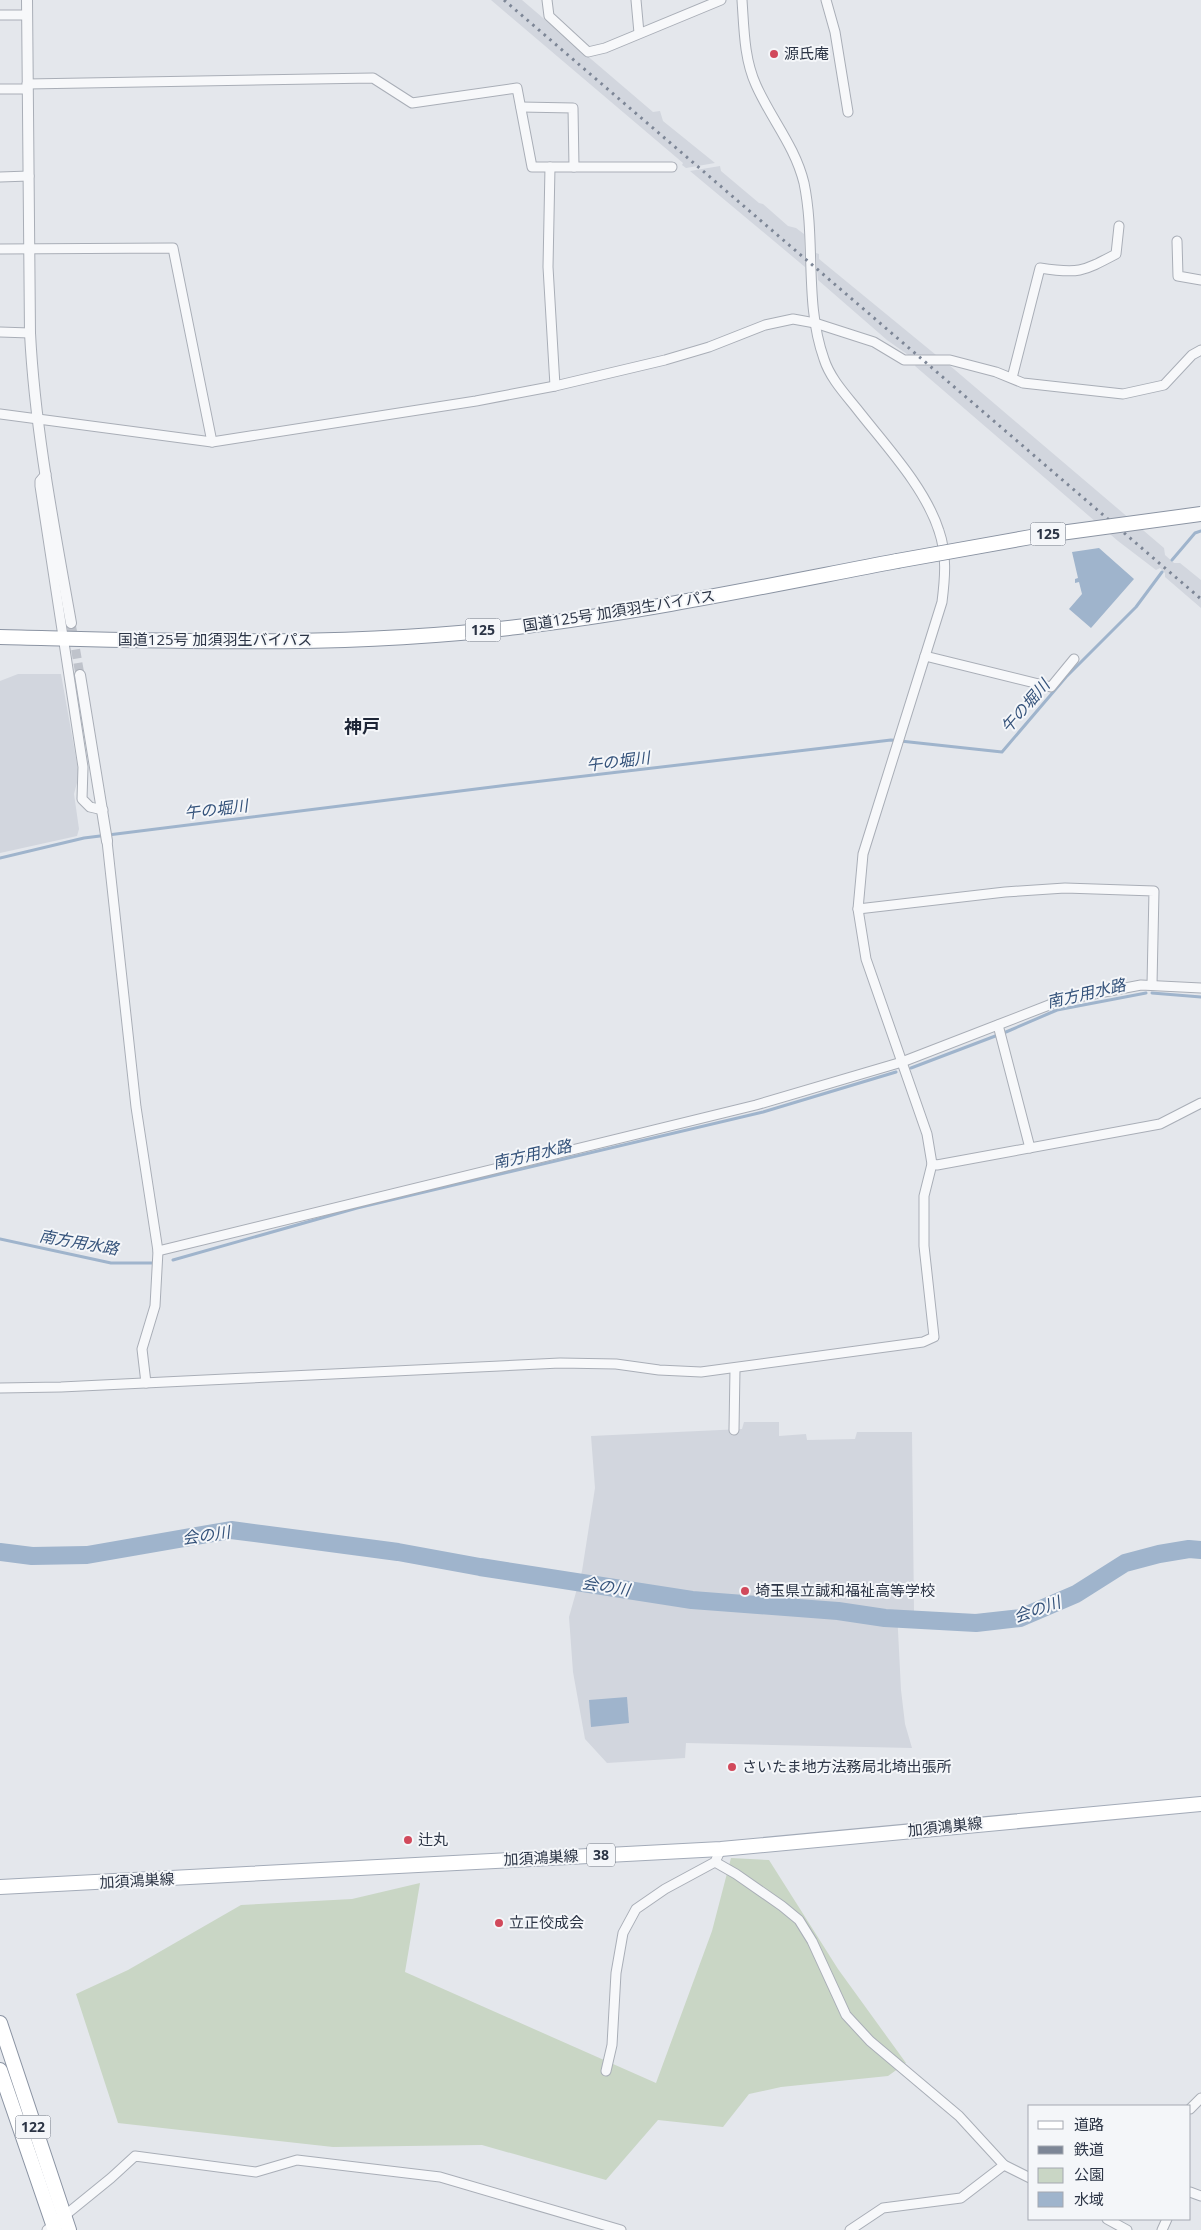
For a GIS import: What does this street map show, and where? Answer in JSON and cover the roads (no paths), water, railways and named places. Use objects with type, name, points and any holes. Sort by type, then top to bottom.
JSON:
[{"type":"main road","name":"国道125号 加須羽生バイパス","points":[[0,637],[229,641],[322,640],[515,628],[595,616],[1058,532],[1201,514]]},
{"type":"main road","name":"加須鴻巣線","points":[[0,1887],[721,1849],[1201,1804]]},
{"type":"main road","name":"122","points":[[0,2023],[55,2225]]},
{"type":"main road","name":"122","points":[[0,2070],[55,2225]]},
{"type":"main road","name":"122","points":[[55,2225],[69,2230]]},
{"type":"street","points":[[27,0],[30,333],[33,380],[46,474],[71,623]]},
{"type":"street","points":[[547,0],[549,16],[588,52],[639,34],[721,0]]},
{"type":"street","points":[[636,0],[639,34]]},
{"type":"street","points":[[0,1388],[61,1388],[560,1363],[616,1364],[658,1370],[701,1372],[735,1369],[923,1342],[934,1337],[924,1246],[923,1208],[932,1164],[927,1134],[866,959],[858,909],[863,854],[939,613],[944,587],[945,568],[940,532],[920,491],[837,383],[824,360],[815,323],[804,184],[789,142],[767,109],[755,83],[745,43],[742,0]]},
{"type":"street","points":[[826,0],[835,32],[848,112]]},
{"type":"street","points":[[0,16],[27,15]]},
{"type":"street","points":[[0,89],[27,86],[373,78],[412,103],[517,88],[532,167],[672,167]]},
{"type":"street","points":[[521,107],[573,108],[574,167]]},
{"type":"street","points":[[550,167],[548,267],[555,386]]},
{"type":"street","points":[[0,177],[29,176]]},
{"type":"street","points":[[1012,378],[1040,268],[1066,272],[1086,270],[1116,254],[1119,226]]},
{"type":"street","points":[[1176,241],[1178,276],[1201,280]]},
{"type":"street","points":[[0,250],[173,248],[212,442]]},
{"type":"street","points":[[0,414],[212,442],[476,401],[555,386],[709,347],[784,319],[804,320],[874,342],[904,360],[950,360],[996,372],[1023,383],[1123,394],[1164,385],[1192,355],[1201,350]]},
{"type":"street","points":[[0,332],[30,333]]},
{"type":"street","points":[[46,474],[40,480],[40,486],[83,767],[82,799],[90,807],[103,810]]},
{"type":"street","points":[[925,656],[1051,687],[1074,660]]},
{"type":"street","points":[[80,675],[103,810],[136,1107],[158,1251],[155,1306],[142,1349],[146,1383]]},
{"type":"street","points":[[858,909],[1005,892],[1065,888],[1154,891],[1152,984]]},
{"type":"street","points":[[158,1251],[756,1105],[902,1062],[1062,1000],[1129,986],[1152,984],[1201,988]]},
{"type":"street","points":[[998,1024],[1030,1148]]},
{"type":"street","points":[[932,1164],[937,1165],[1160,1124],[1201,1103]]},
{"type":"street","points":[[734,1430],[735,1369]]},
{"type":"street","points":[[606,2071],[612,2045],[616,1973],[623,1934],[636,1909],[665,1889],[715,1862],[721,1849]]},
{"type":"street","points":[[715,1862],[744,1879],[799,1920],[812,1941],[846,2015],[870,2042],[959,2116],[1004,2165],[1028,2177]]},
{"type":"street","points":[[1191,2108],[1201,2098]]},
{"type":"street","points":[[55,2225],[135,2156],[256,2172],[297,2160],[440,2177],[621,2230]]},
{"type":"street","points":[[850,2230],[883,2208],[961,2198],[1004,2165]]},
{"type":"street","points":[[1109,2220],[1127,2230]]},
{"type":"water","points":[[1099,548],[1134,579],[1091,628],[1069,609],[1082,594],[1079,582],[1075,583],[1075,579],[1078,578],[1072,552]]},
{"type":"water","points":[[627,1697],[629,1723],[591,1727],[589,1700]]},
{"type":"waterway","name":"午の堀川","points":[[1172,560],[1195,533],[1201,531]]},
{"type":"waterway","name":"午の堀川","points":[[0,858],[84,838],[891,740],[1002,752],[1066,677],[1136,607],[1162,572]]},
{"type":"waterway","name":"南方用水路","points":[[1006,1032],[1057,1010],[1146,993]]},
{"type":"waterway","name":"南方用水路","points":[[1152,993],[1201,997]]},
{"type":"waterway","name":"南方用水路","points":[[911,1068],[998,1035]]},
{"type":"waterway","name":"南方用水路","points":[[173,1260],[357,1208],[763,1112],[896,1072]]},
{"type":"waterway","name":"南方用水路","points":[[0,1239],[111,1263],[155,1263]]},
{"type":"waterway","name":"会の川","points":[[0,1552],[32,1556],[87,1555],[231,1530],[398,1552],[480,1567],[692,1600],[838,1611],[885,1618],[976,1623],[1020,1618],[1076,1594],[1125,1563],[1159,1554],[1189,1549],[1201,1550]]},
{"type":"tunnel","points":[[71,623],[80,675]]},
{"type":"railway","points":[[504,0],[1201,599]]},
{"type":"place","name":"源氏庵","points":[[774,54]]},
{"type":"place","name":"埼玉県立誠和福祉高等学校","points":[[745,1591]]},
{"type":"place","name":"さいたま地方法務局北埼出張所","points":[[732,1767]]},
{"type":"place","name":"辻丸","points":[[408,1840]]},
{"type":"place","name":"立正佼成会","points":[[499,1923]]},
{"type":"district","name":"神戸","points":[[362,727]]}]
